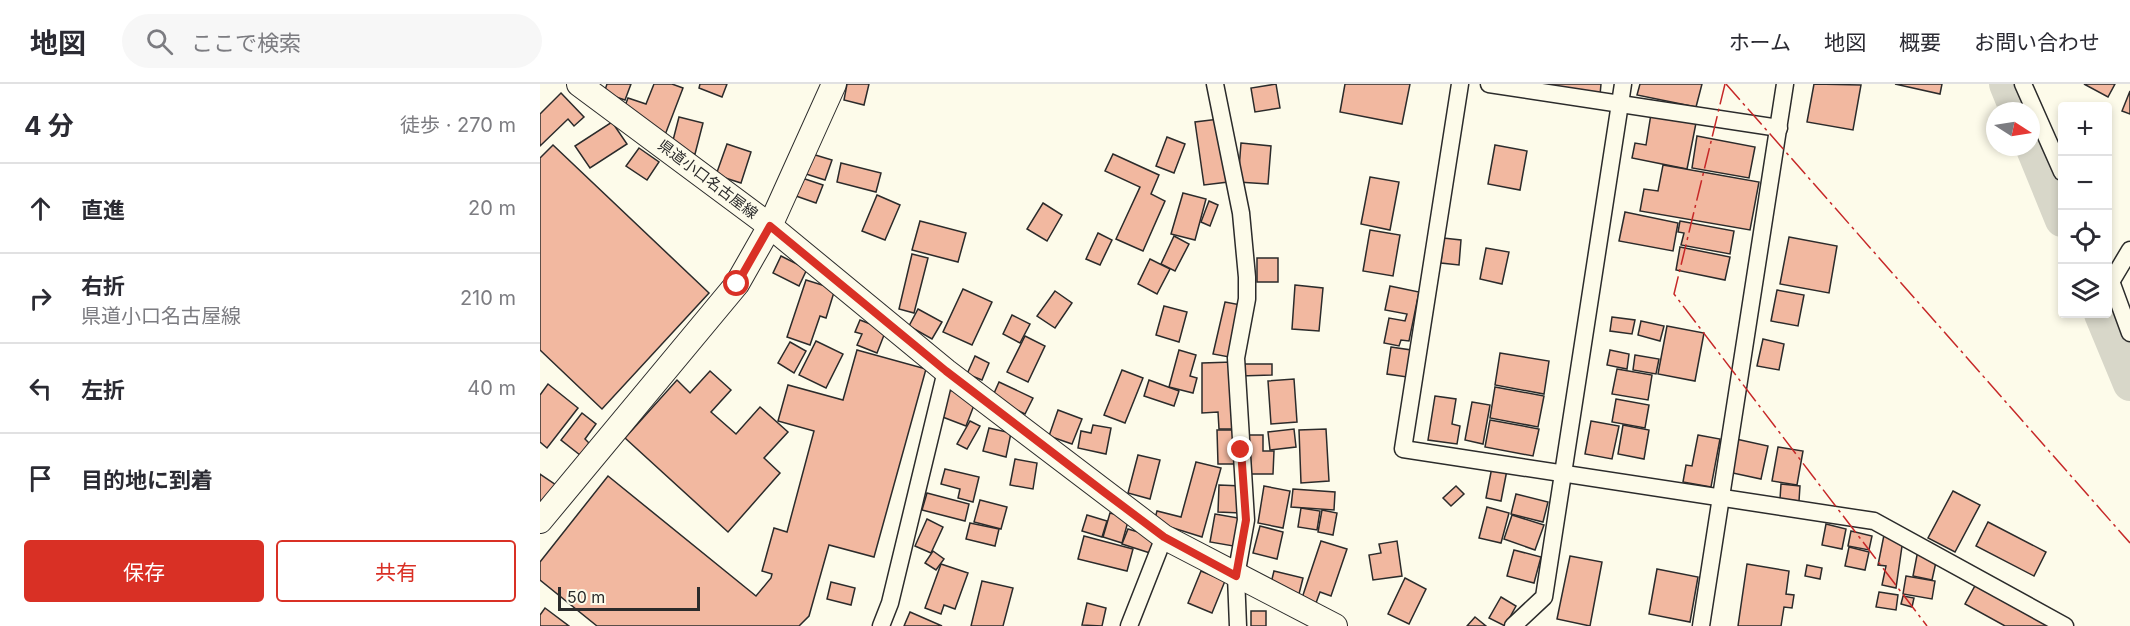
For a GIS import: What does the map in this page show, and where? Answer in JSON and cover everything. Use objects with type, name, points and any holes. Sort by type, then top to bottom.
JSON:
[{"type":"main road","name":"県道小口名古屋線","points":[[579,84],[770,226],[946,371],[1164,537],[1335,626]]},
{"type":"main road","points":[[540,521],[737,284],[770,226],[834,84]]},
{"type":"street","points":[[1215,84],[1241,213],[1247,277],[1247,299],[1236,358],[1246,520],[1236,576],[1238,626]]},
{"type":"street","points":[[1460,84],[1403,449],[1874,521],[2065,626]]},
{"type":"street","points":[[1489,84],[1779,128]]},
{"type":"street","points":[[1513,626],[1544,597],[1623,84]]},
{"type":"street","points":[[1701,626],[1785,84]]},
{"type":"street","points":[[2023,84],[2058,163]]},
{"type":"street","points":[[2112,273],[2130,250]]},
{"type":"street","points":[[2112,285],[2130,333]]},
{"type":"street","points":[[881,626],[890,603],[946,371]]},
{"type":"street","points":[[1129,626],[1164,537]]},
{"type":"building","points":[[607,84],[631,84],[625,100],[604,93]]},
{"type":"building","points":[[654,84],[672,84],[683,88],[665,135],[622,114],[628,98],[646,104]]},
{"type":"building","points":[[700,84],[727,84],[722,97],[699,88]]},
{"type":"building","points":[[847,84],[869,84],[864,105],[844,100]]},
{"type":"building","points":[[1276,84],[1280,108],[1255,112],[1251,88]]},
{"type":"building","points":[[1345,84],[1410,84],[1402,124],[1340,112]]},
{"type":"building","points":[[1537,84],[1601,84],[1600,95]]},
{"type":"building","points":[[1640,84],[1702,84],[1696,107],[1637,95]]},
{"type":"building","points":[[1814,84],[1861,85],[1853,130],[1807,122]]},
{"type":"building","points":[[1895,84],[1942,84],[1940,94]]},
{"type":"building","points":[[2084,84],[2115,84],[2108,97]]},
{"type":"building","points":[[2130,91],[2130,114],[2122,111]]},
{"type":"building","points":[[561,93],[584,117],[574,126],[568,119],[540,146],[540,114]]},
{"type":"building","points":[[1651,114],[1696,123],[1687,169],[1632,158],[1635,143],[1646,145]]},
{"type":"building","points":[[679,117],[703,123],[695,154],[671,148]]},
{"type":"building","points":[[1219,119],[1228,182],[1204,185],[1195,122]]},
{"type":"building","points":[[612,122],[627,144],[590,168],[575,146]]},
{"type":"building","points":[[1697,136],[1755,147],[1749,178],[1692,168]]},
{"type":"building","points":[[1167,137],[1185,144],[1174,173],[1156,166]]},
{"type":"building","points":[[1241,143],[1271,146],[1268,184],[1238,182]]},
{"type":"building","points":[[727,144],[751,152],[741,183],[716,175]]},
{"type":"building","points":[[553,145],[709,293],[602,409],[540,350],[540,158]]},
{"type":"building","points":[[1495,145],[1527,151],[1520,190],[1488,184]]},
{"type":"building","points":[[639,148],[659,162],[647,180],[626,166]]},
{"type":"building","points":[[812,154],[832,160],[825,180],[806,174]]},
{"type":"building","points":[[1113,154],[1159,175],[1151,194],[1165,201],[1143,251],[1116,239],[1140,187],[1105,171]]},
{"type":"building","points":[[841,163],[881,173],[876,192],[837,182]]},
{"type":"building","points":[[1663,165],[1759,182],[1750,230],[1640,211],[1644,189],[1658,191]]},
{"type":"building","points":[[1370,177],[1399,182],[1390,230],[1361,224]]},
{"type":"building","points":[[802,178],[823,185],[816,203],[796,196]]},
{"type":"building","points":[[1183,193],[1206,199],[1195,240],[1171,234]]},
{"type":"building","points":[[877,195],[900,205],[885,240],[862,231]]},
{"type":"building","points":[[1209,201],[1218,205],[1210,226],[1201,222]]},
{"type":"building","points":[[1043,203],[1062,215],[1047,241],[1027,229]]},
{"type":"building","points":[[1625,212],[1678,223],[1673,251],[1619,241]]},
{"type":"building","points":[[920,221],[966,233],[958,262],[912,250]]},
{"type":"building","points":[[1680,221],[1734,231],[1730,254],[1681,245],[1684,233],[1678,232]]},
{"type":"building","points":[[1370,230],[1400,235],[1393,276],[1363,271]]},
{"type":"building","points":[[1098,233],[1112,240],[1100,265],[1086,259]]},
{"type":"building","points":[[1174,236],[1189,244],[1175,271],[1161,264]]},
{"type":"building","points":[[1789,237],[1837,246],[1829,293],[1780,284]]},
{"type":"building","points":[[1443,238],[1461,240],[1459,265],[1441,263]]},
{"type":"building","points":[[1680,247],[1730,257],[1725,280],[1676,270]]},
{"type":"building","points":[[1486,248],[1509,252],[1502,284],[1480,279]]},
{"type":"building","points":[[912,254],[928,258],[914,313],[899,309]]},
{"type":"building","points":[[781,256],[807,269],[799,286],[773,273]]},
{"type":"building","points":[[1257,258],[1278,258],[1278,282],[1257,282]]},
{"type":"building","points":[[1150,259],[1170,269],[1157,294],[1138,284]]},
{"type":"building","points":[[806,280],[835,289],[826,318],[820,316],[810,345],[787,337]]},
{"type":"building","points":[[1295,285],[1323,288],[1319,331],[1292,329]]},
{"type":"building","points":[[1390,286],[1419,292],[1409,341],[1401,340],[1399,346],[1384,343],[1389,318],[1405,321],[1407,314],[1385,310]]},
{"type":"building","points":[[963,289],[992,302],[972,345],[943,332]]},
{"type":"building","points":[[1777,290],[1804,295],[1798,326],[1771,321]]},
{"type":"building","points":[[1055,291],[1072,303],[1055,328],[1037,316]]},
{"type":"building","points":[[1225,302],[1241,305],[1229,357],[1213,354]]},
{"type":"building","points":[[1164,306],[1187,312],[1179,342],[1156,335]]},
{"type":"building","points":[[918,309],[942,322],[932,339],[909,326]]},
{"type":"building","points":[[1012,315],[1030,324],[1020,343],[1003,334]]},
{"type":"building","points":[[1612,317],[1635,320],[1632,334],[1610,331]]},
{"type":"building","points":[[860,320],[886,330],[877,353],[857,345],[862,334],[855,332]]},
{"type":"building","points":[[1641,321],[1664,326],[1660,341],[1638,335]]},
{"type":"building","points":[[1667,326],[1704,333],[1695,381],[1658,374]]},
{"type":"building","points":[[1025,336],[1045,346],[1028,382],[1007,372]]},
{"type":"building","points":[[1763,339],[1784,344],[1779,370],[1757,366]]},
{"type":"building","points":[[816,341],[843,354],[826,388],[799,375]]},
{"type":"building","points":[[790,342],[806,351],[794,373],[778,363]]},
{"type":"building","points":[[1391,347],[1411,350],[1407,377],[1387,374]]},
{"type":"building","points":[[857,350],[926,369],[874,557],[829,545],[809,616],[799,626],[597,626],[540,580],[540,562],[608,476],[756,596],[771,578],[772,574],[762,571],[774,528],[787,532],[814,431],[778,421],[788,385],[843,400]]},
{"type":"building","points":[[1179,350],[1196,355],[1190,376],[1197,378],[1193,393],[1169,387]]},
{"type":"building","points":[[1610,350],[1629,354],[1627,369],[1607,365]]},
{"type":"building","points":[[1500,353],[1549,361],[1544,394],[1495,385]]},
{"type":"building","points":[[1635,355],[1659,359],[1656,374],[1633,370]]},
{"type":"building","points":[[975,356],[989,363],[982,380],[967,374]]},
{"type":"building","points":[[1233,362],[1234,429],[1219,429],[1218,412],[1202,413],[1202,363]]},
{"type":"building","points":[[1240,364],[1272,364],[1272,375],[1240,376]]},
{"type":"building","points":[[1617,369],[1652,375],[1648,400],[1612,394]]},
{"type":"building","points":[[1122,370],[1143,378],[1125,423],[1104,415]]},
{"type":"building","points":[[710,371],[731,390],[711,412],[736,434],[760,407],[788,432],[764,458],[780,473],[728,532],[625,438],[677,380],[690,393]]},
{"type":"building","points":[[1294,379],[1297,422],[1271,424],[1268,381]]},
{"type":"building","points":[[1149,380],[1179,391],[1174,406],[1144,396]]},
{"type":"building","points":[[999,382],[1033,398],[1025,414],[992,398]]},
{"type":"building","points":[[548,384],[578,408],[547,448],[540,442],[540,395]]},
{"type":"building","points":[[1495,387],[1544,396],[1538,427],[1490,418]]},
{"type":"building","points":[[950,390],[976,400],[966,426],[940,416]]},
{"type":"building","points":[[1435,396],[1456,399],[1452,424],[1460,426],[1457,444],[1428,440]]},
{"type":"building","points":[[1616,399],[1649,405],[1645,428],[1612,422]]},
{"type":"building","points":[[1472,402],[1490,405],[1483,444],[1465,440]]},
{"type":"building","points":[[1058,410],[1082,419],[1072,444],[1049,436]]},
{"type":"building","points":[[582,413],[596,424],[585,439],[589,443],[580,455],[561,440]]},
{"type":"building","points":[[1490,420],[1539,429],[1533,456],[1485,447]]},
{"type":"building","points":[[970,421],[980,426],[967,449],[957,444]]},
{"type":"building","points":[[1591,421],[1619,426],[1612,459],[1585,454]]},
{"type":"building","points":[[1093,425],[1111,428],[1106,454],[1078,448],[1081,431],[1091,433]]},
{"type":"building","points":[[1623,425],[1649,430],[1644,459],[1618,454]]},
{"type":"building","points":[[989,428],[1011,433],[1006,457],[983,451]]},
{"type":"building","points":[[1294,429],[1296,447],[1270,450],[1268,432]]},
{"type":"building","points":[[1326,429],[1329,481],[1301,483],[1299,430]]},
{"type":"building","points":[[1217,430],[1239,430],[1239,464],[1218,464]]},
{"type":"building","points":[[1247,435],[1263,435],[1263,451],[1274,451],[1273,474],[1247,474]]},
{"type":"building","points":[[1698,435],[1720,439],[1711,487],[1683,482],[1686,465],[1692,466]]},
{"type":"building","points":[[1736,439],[1768,446],[1761,479],[1728,472]]},
{"type":"building","points":[[1778,447],[1803,451],[1797,485],[1772,481]]},
{"type":"building","points":[[1138,455],[1160,460],[1150,499],[1128,493]]},
{"type":"building","points":[[1015,459],[1037,463],[1033,489],[1010,485]]},
{"type":"building","points":[[1196,462],[1221,468],[1202,537],[1154,522],[1157,511],[1181,517]]},
{"type":"building","points":[[1492,467],[1507,470],[1501,501],[1486,498]]},
{"type":"building","points":[[945,469],[979,477],[973,502],[958,498],[960,489],[941,484]]},
{"type":"building","points":[[540,474],[556,485],[544,503],[540,501]]},
{"type":"building","points":[[1781,484],[1800,486],[1799,501],[1780,499]]},
{"type":"building","points":[[1219,485],[1242,486],[1241,513],[1218,512]]},
{"type":"building","points":[[1264,486],[1290,491],[1283,528],[1258,523]]},
{"type":"building","points":[[1456,486],[1464,494],[1451,506],[1443,498]]},
{"type":"building","points":[[1293,489],[1335,492],[1334,510],[1291,507]]},
{"type":"building","points":[[1953,491],[1980,505],[1955,552],[1928,538]]},
{"type":"building","points":[[927,493],[969,504],[965,521],[922,510]]},
{"type":"building","points":[[1516,494],[1548,502],[1543,522],[1511,514]]},
{"type":"building","points":[[980,500],[1007,507],[1001,529],[974,522]]},
{"type":"building","points":[[1487,507],[1509,513],[1501,543],[1479,538]]},
{"type":"building","points":[[1301,508],[1320,511],[1317,530],[1298,527]]},
{"type":"building","points":[[1322,510],[1337,513],[1333,535],[1318,532]]},
{"type":"building","points":[[1110,513],[1129,518],[1122,543],[1103,537]]},
{"type":"building","points":[[1215,514],[1244,519],[1239,547],[1210,542]]},
{"type":"building","points":[[1087,515],[1107,521],[1102,537],[1082,531]]},
{"type":"building","points":[[1512,515],[1544,525],[1535,550],[1504,539]]},
{"type":"building","points":[[927,519],[943,527],[931,553],[915,546]]},
{"type":"building","points":[[1988,522],[2046,552],[2034,576],[1976,546]]},
{"type":"building","points":[[970,523],[999,529],[995,546],[966,539]]},
{"type":"building","points":[[1826,524],[1846,529],[1842,549],[1822,545]]},
{"type":"building","points":[[1260,526],[1283,532],[1277,559],[1253,553]]},
{"type":"building","points":[[1128,529],[1155,537],[1150,553],[1122,544]]},
{"type":"building","points":[[1851,531],[1872,536],[1869,550],[1848,546]]},
{"type":"building","points":[[1884,535],[1903,539],[1896,588],[1882,585],[1886,566],[1878,565]]},
{"type":"building","points":[[1084,536],[1133,549],[1127,571],[1078,559]]},
{"type":"building","points":[[1321,541],[1347,549],[1331,596],[1320,592],[1316,603],[1302,598]]},
{"type":"building","points":[[1397,541],[1402,576],[1373,580],[1369,555],[1381,553],[1379,544]]},
{"type":"building","points":[[1849,547],[1869,552],[1865,570],[1845,566]]},
{"type":"building","points":[[1514,550],[1541,557],[1534,583],[1507,576]]},
{"type":"building","points":[[1918,550],[1936,562],[1932,580],[1913,576]]},
{"type":"building","points":[[933,551],[944,559],[936,570],[925,563]]},
{"type":"building","points":[[1570,556],[1602,562],[1590,626],[1557,619]]},
{"type":"building","points":[[941,564],[968,573],[955,609],[944,605],[941,614],[925,608]]},
{"type":"building","points":[[1747,564],[1789,571],[1786,594],[1794,595],[1792,608],[1784,607],[1781,626],[1738,626]]},
{"type":"building","points":[[1807,565],[1822,568],[1820,579],[1805,576]]},
{"type":"building","points":[[1657,569],[1698,577],[1690,622],[1649,614]]},
{"type":"building","points":[[1201,571],[1225,581],[1212,613],[1188,603]]},
{"type":"building","points":[[1274,571],[1303,578],[1299,594],[1270,587]]},
{"type":"building","points":[[1906,576],[1935,581],[1932,599],[1903,594]]},
{"type":"building","points":[[1405,578],[1426,589],[1409,624],[1388,614]]},
{"type":"building","points":[[982,581],[1013,588],[1003,626],[971,626]]},
{"type":"building","points":[[831,582],[855,588],[851,605],[827,599]]},
{"type":"building","points":[[1976,584],[2051,626],[2005,626],[1965,604]]},
{"type":"building","points":[[1879,592],[1898,595],[1896,610],[1876,607]]},
{"type":"building","points":[[1903,596],[1914,598],[1912,607],[1901,604]]},
{"type":"building","points":[[1501,597],[1516,606],[1505,626],[1489,618]]},
{"type":"building","points":[[1087,603],[1106,608],[1102,626],[1082,625]]},
{"type":"building","points":[[545,608],[569,626],[540,626],[540,615]]},
{"type":"building","points":[[1251,611],[1266,611],[1266,626],[1251,626]]},
{"type":"building","points":[[910,612],[942,626],[904,626]]},
{"type":"building","points":[[1475,617],[1486,626],[1467,626]]},
{"type":"waterway","points":[[2006,84],[2013,102]]},
{"type":"waterway","points":[[2036,156],[2058,210]]},
{"type":"waterway","points":[[2103,318],[2130,384]]},
{"type":"power","points":[[1725,84],[1674,294],[1927,626]]},
{"type":"power","points":[[1726,84],[2130,543]]},
{"type":"route","points":[[737,284],[770,226],[946,371],[1104,492],[1164,537],[1236,576],[1246,520],[1241,450]]}]
